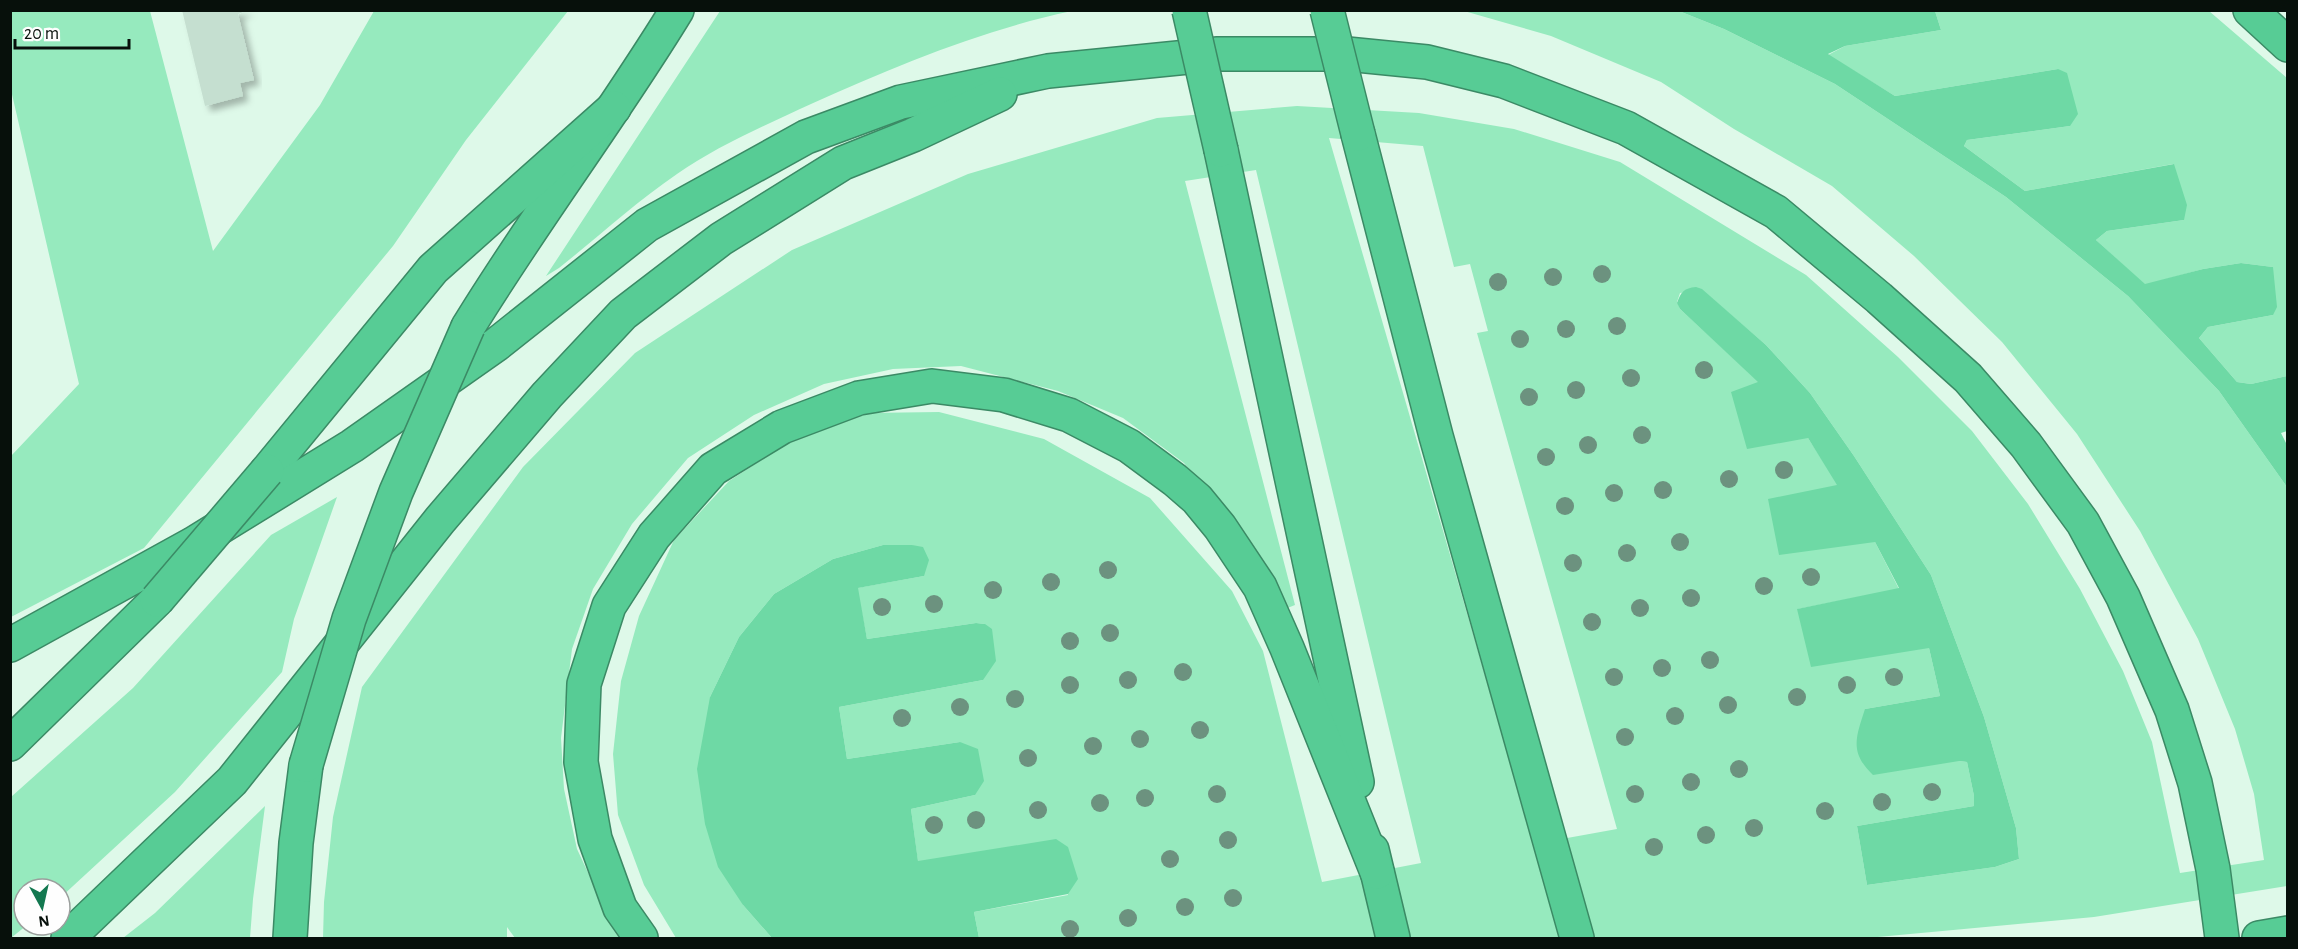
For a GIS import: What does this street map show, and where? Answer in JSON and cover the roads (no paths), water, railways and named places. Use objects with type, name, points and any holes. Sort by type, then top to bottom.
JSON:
[{"type":"highway","points":[[290,939],[296,843],[306,765],[349,619],[396,492],[468,327],[503,269],[614,108],[677,10]]},
{"type":"highway","points":[[1189,10],[1393,939]]},
{"type":"highway","points":[[1326,10],[1436,436],[1578,939]]},
{"type":"highway","points":[[2250,10],[2288,45]]},
{"type":"highway","points":[[10,645],[193,544],[352,446],[497,344],[647,225],[806,137],[901,102],[1048,71],[1218,54],[1347,54],[1427,62],[1504,81],[1626,128],[1776,212],[1879,298],[1968,378],[2026,445],[2083,523],[2123,597],[2172,710],[2195,783],[2214,869],[2222,939]]},
{"type":"highway","points":[[68,939],[232,781],[440,520],[547,394],[623,314],[721,239],[843,163],[913,135],[1048,71]]},
{"type":"highway","points":[[10,744],[157,600],[267,471],[433,268],[614,108]]},
{"type":"highway","points":[[641,939],[620,908],[595,839],[581,762],[584,684],[609,606],[654,536],[713,469],[782,427],[860,398],[932,386],[1004,395],[1069,415],[1129,446],[1176,480],[1197,499],[1220,527],[1260,587],[1287,648],[1377,872]]},
{"type":"highway","points":[[2259,939],[2288,933]]}]
